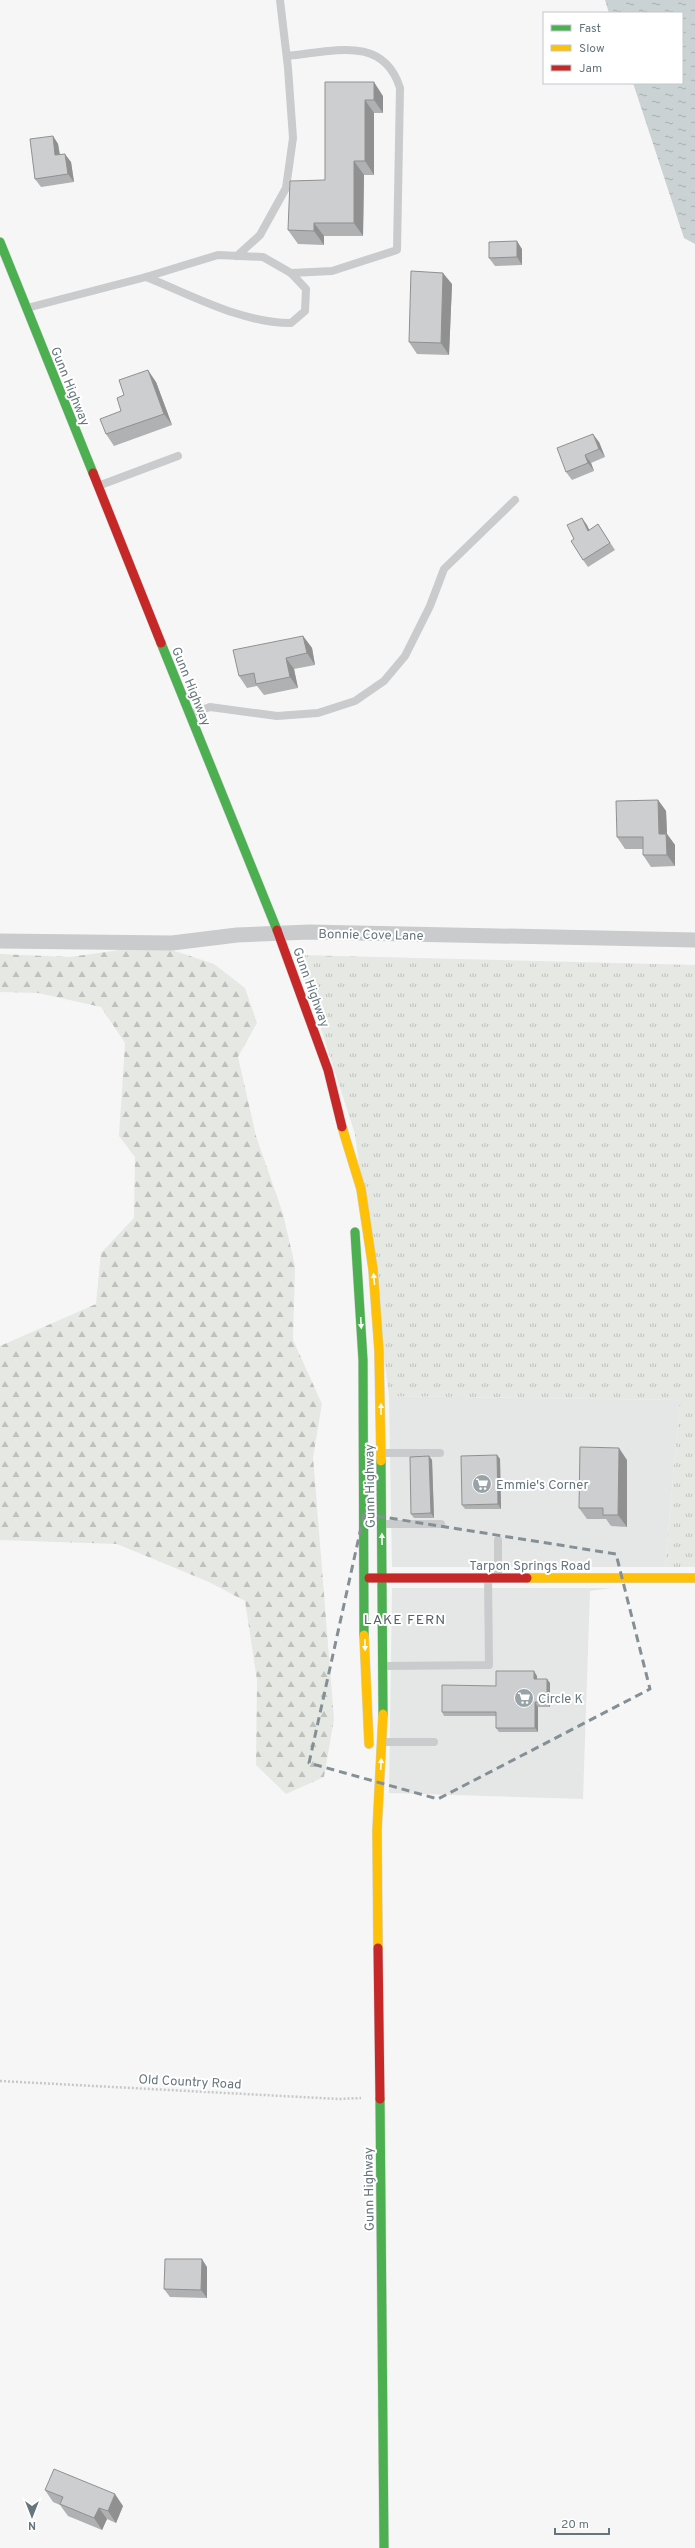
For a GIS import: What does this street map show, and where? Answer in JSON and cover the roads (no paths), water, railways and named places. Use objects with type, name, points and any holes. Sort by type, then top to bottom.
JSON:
[{"type":"main road","name":"Gunn Highway","points":[[0,242],[278,933],[325,1063],[346,1145],[361,1189],[373,1269],[379,1351],[382,1453],[383,1742],[377,1830],[384,2548]]},
{"type":"main road","name":"Gunn Highway","points":[[346,1145],[351,1192]]},
{"type":"main road","name":"Gunn Highway","points":[[354,1223],[362,1349],[364,1578],[369,1742],[377,1830]]},
{"type":"main road","name":"Tarpon Springs Road","points":[[364,1578],[695,1578]]},
{"type":"street","name":"Bonnie Cove Lane","points":[[0,941],[172,943],[278,933],[695,940]]},
{"type":"lane","points":[[237,256],[260,235],[286,188],[293,138],[287,56],[280,0]]},
{"type":"lane","points":[[287,56],[352,50],[372,52],[390,66],[400,88],[397,250],[332,271],[291,273]]},
{"type":"lane","points":[[26,308],[146,278],[218,255],[263,257],[291,273],[306,289],[305,311],[291,323],[269,323],[232,312],[146,278]]},
{"type":"lane","points":[[98,486],[178,456]]},
{"type":"lane","points":[[190,714],[210,707],[244,714],[277,716],[297,715],[318,713],[355,701],[384,681],[405,656],[430,606],[444,569],[514,500]]},
{"type":"lane","points":[[382,1453],[440,1453]]},
{"type":"lane","points":[[382,1524],[441,1524]]},
{"type":"lane","points":[[498,1540],[498,1578]]},
{"type":"lane","points":[[383,1666],[489,1665],[488,1578]]},
{"type":"lane","points":[[383,1742],[434,1742]]},
{"type":"water","points":[[605,0],[695,0],[695,244],[684,238],[633,84],[683,84],[683,12],[609,12]]},
{"type":"place","name":"Emmie's Corner","points":[[482,1484]]},
{"type":"place","name":"Circle K","points":[[524,1698]]},
{"type":"district","name":"LAKE FERN","points":[[405,1619]]}]
